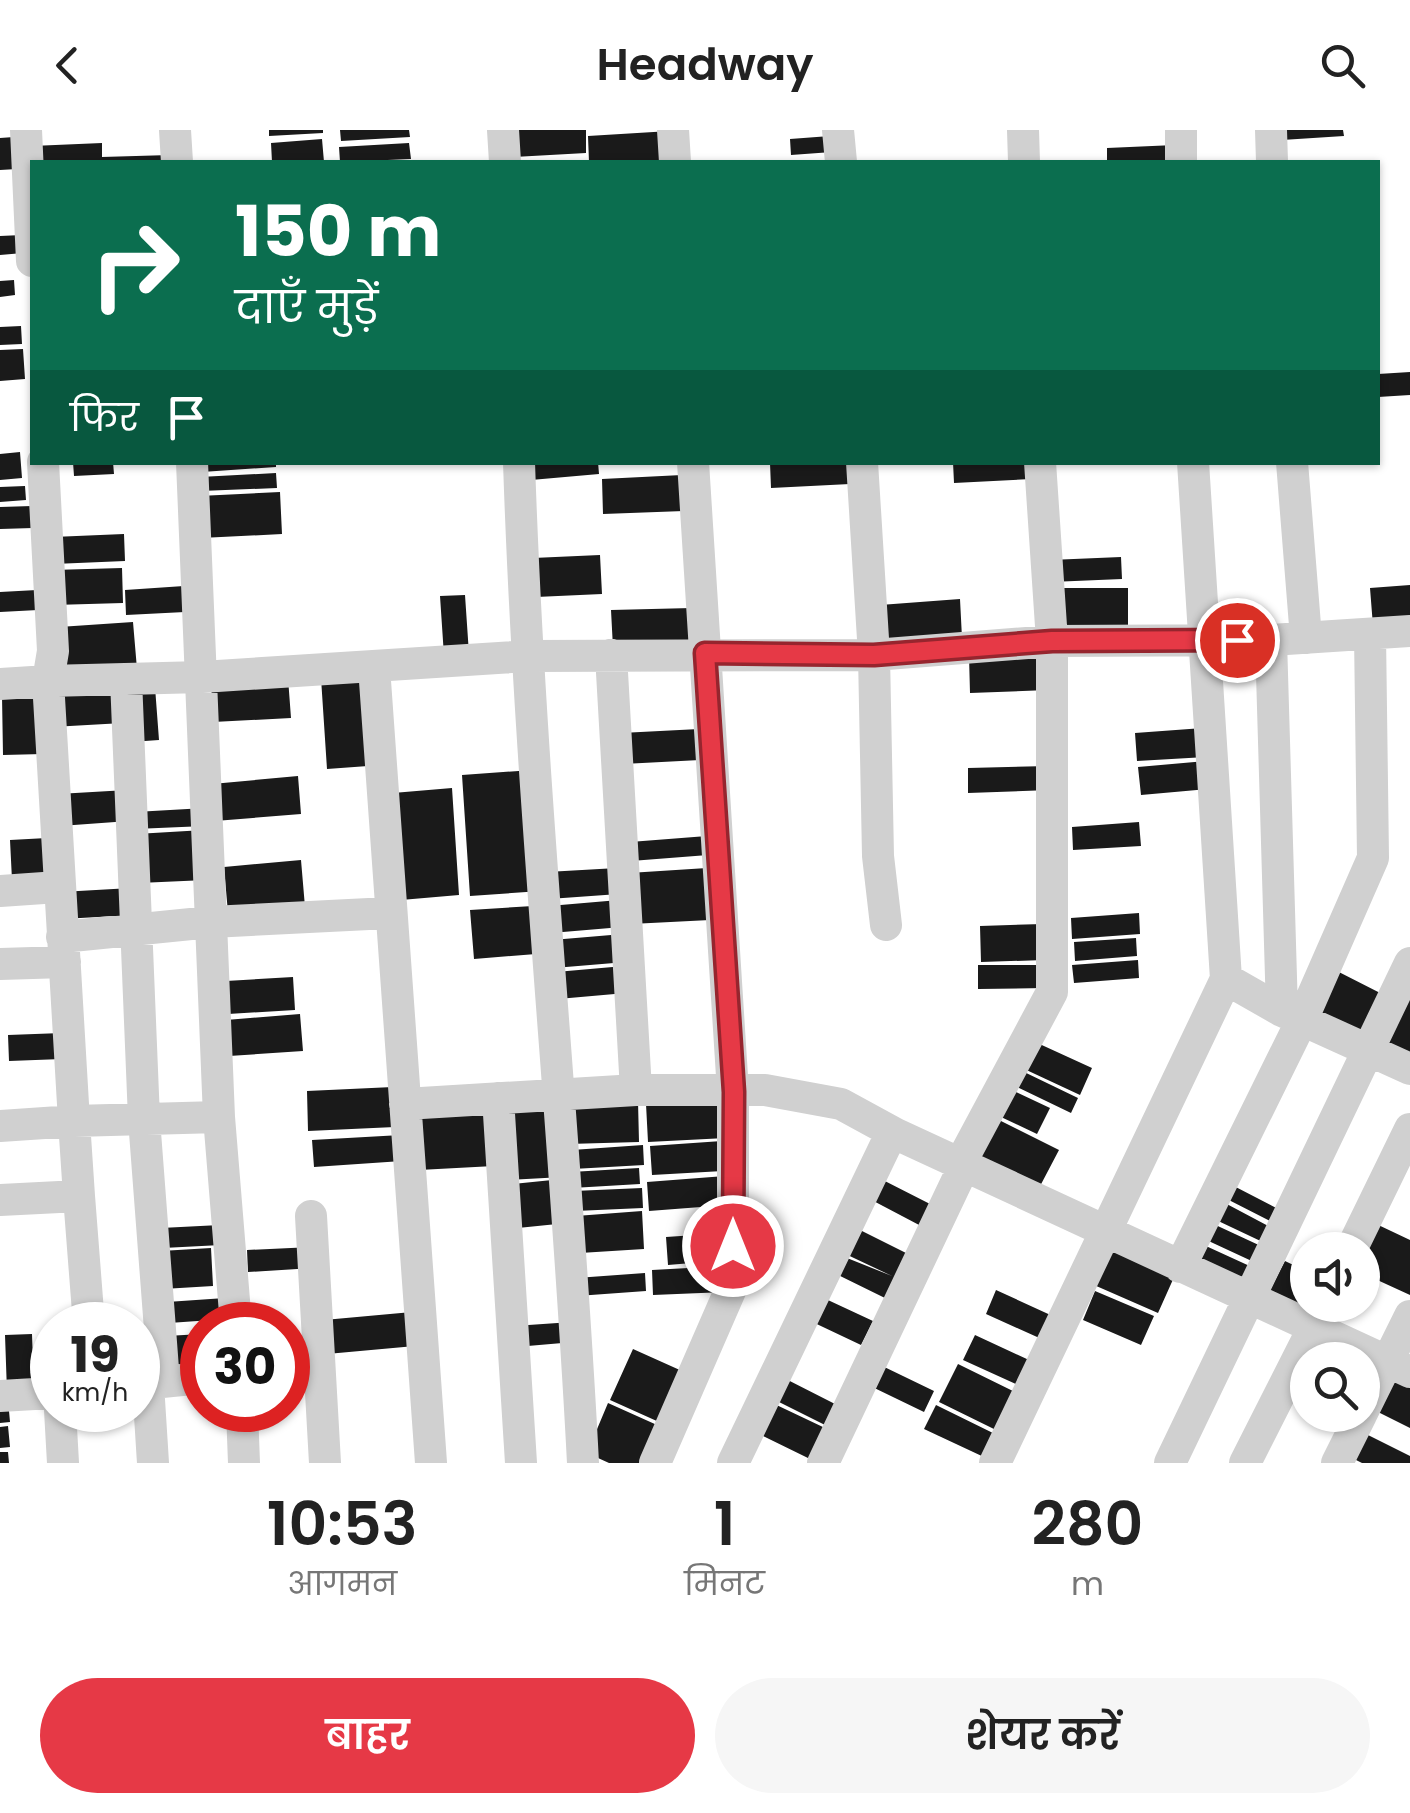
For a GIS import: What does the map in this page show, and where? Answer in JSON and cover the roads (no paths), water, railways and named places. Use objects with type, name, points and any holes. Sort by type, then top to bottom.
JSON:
[{"type":"street","points":[[26,130],[30,217]]},
{"type":"street","points":[[175,130],[177,160]]},
{"type":"street","points":[[503,130],[505,160]]},
{"type":"street","points":[[673,130],[675,160]]},
{"type":"street","points":[[838,130],[840,160]]},
{"type":"street","points":[[1023,130],[1024,160]]},
{"type":"street","points":[[1181,130],[1181,160]]},
{"type":"street","points":[[1271,130],[1272,160]]},
{"type":"street","points":[[43,465],[58,888],[87,1302]]},
{"type":"street","points":[[192,465],[219,1116],[234,1302]]},
{"type":"street","points":[[520,465],[528,656],[585,1462]]},
{"type":"street","points":[[654,1463],[733,1284],[734,1092],[693,465]]},
{"type":"street","points":[[862,465],[874,655],[878,856],[886,925]]},
{"type":"street","points":[[823,1463],[962,1165],[1052,992],[1052,641],[1040,465]]},
{"type":"street","points":[[995,1463],[1226,979],[1193,465]]},
{"type":"street","points":[[1292,465],[1306,638]]},
{"type":"street","points":[[0,684],[202,677],[528,656],[874,655],[1052,641],[1271,640],[1410,631]]},
{"type":"street","points":[[1180,1267],[1292,1016],[1373,858],[1370,634]]},
{"type":"street","points":[[1271,640],[1292,1016]]},
{"type":"street","points":[[611,655],[636,1090]]},
{"type":"street","points":[[374,666],[432,1463]]},
{"type":"street","points":[[126,679],[148,1302]]},
{"type":"street","points":[[0,890],[58,888]]},
{"type":"street","points":[[0,964],[135,930],[389,913]]},
{"type":"street","points":[[1170,1463],[1371,1051],[1410,962]]},
{"type":"street","points":[[1226,979],[1292,1016],[1410,1068]]},
{"type":"street","points":[[404,1104],[636,1090],[765,1090],[841,1104],[892,1132],[1251,1301],[1290,1310]]},
{"type":"street","points":[[498,1098],[521,1463]]},
{"type":"street","points":[[0,1126],[219,1116]]},
{"type":"street","points":[[1361,1232],[1410,1129]]},
{"type":"street","points":[[734,1463],[892,1132]]},
{"type":"street","points":[[0,1200],[79,1196]]},
{"type":"street","points":[[310,1216],[325,1463]]},
{"type":"street","points":[[1380,1391],[1399,1367],[1410,1316]]},
{"type":"street","points":[[1245,1463],[1316,1322]]},
{"type":"street","points":[[1327,1322],[1399,1367]]},
{"type":"street","points":[[0,1396],[30,1394]]},
{"type":"street","points":[[61,1432],[63,1463]]},
{"type":"street","points":[[152,1432],[153,1463]]},
{"type":"street","points":[[243,1432],[244,1463]]},
{"type":"street","points":[[1337,1463],[1353,1432]]}]
